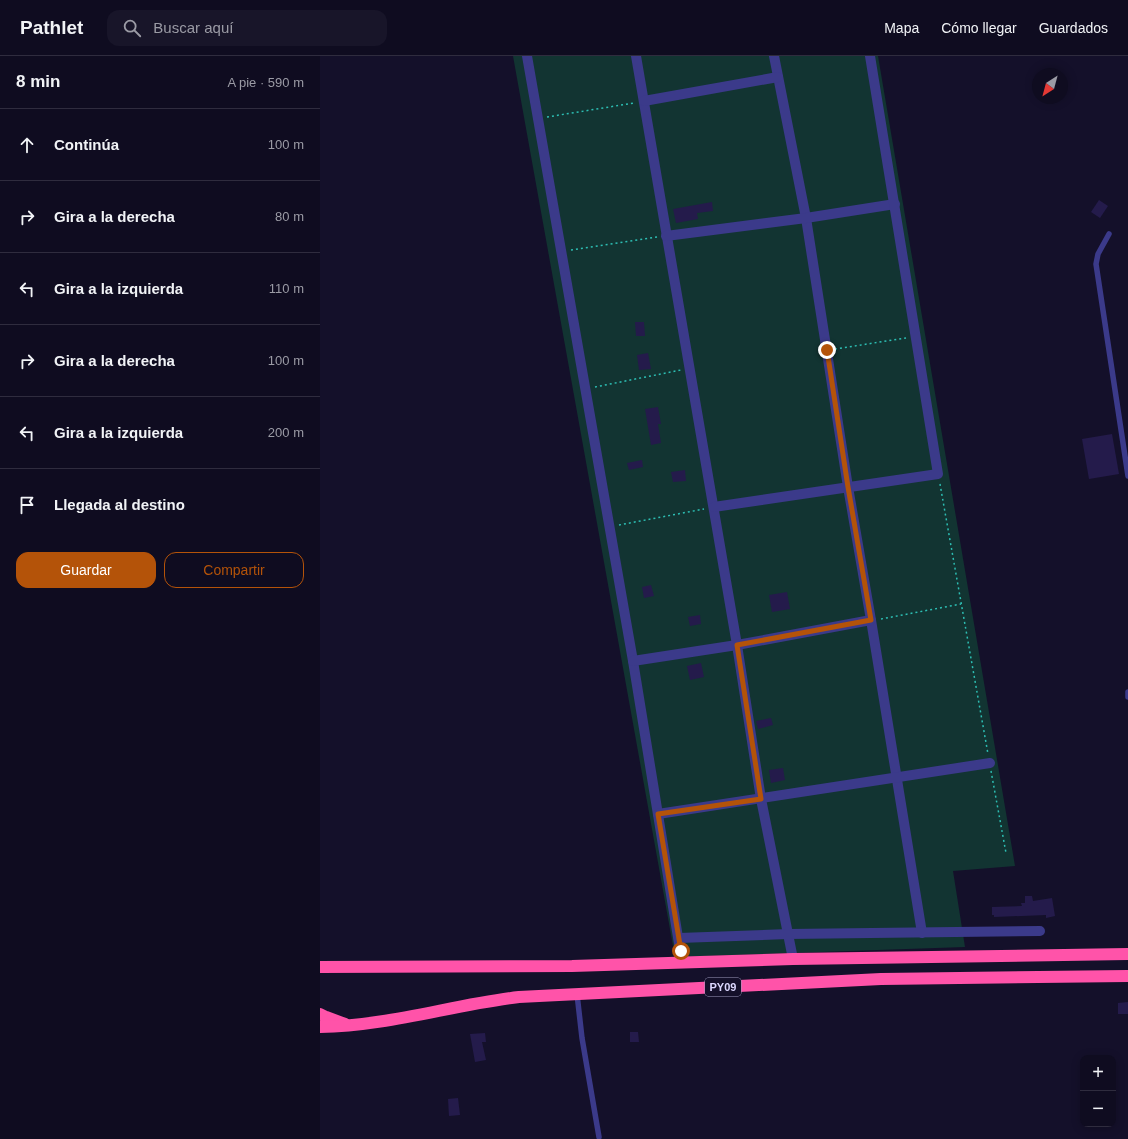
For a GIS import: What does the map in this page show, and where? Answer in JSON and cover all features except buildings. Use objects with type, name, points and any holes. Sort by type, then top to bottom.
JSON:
[{"type":"highway","name":"PY09","points":[[320,968],[572,966],[793,958],[1128,954]]},
{"type":"highway","points":[[320,977],[331,972],[353,967]]},
{"type":"highway","name":"PY09","points":[[320,1027],[389,1021],[519,997],[882,978],[1128,976]]},
{"type":"highway","points":[[320,1014],[348,1025]]},
{"type":"street","points":[[527,56],[632,661],[682,962]]},
{"type":"street","points":[[636,56],[714,507],[761,799],[793,958]]},
{"type":"street","points":[[774,56],[806,218],[848,487],[922,933]]},
{"type":"street","points":[[714,507],[938,474],[870,56]]},
{"type":"street","points":[[644,101],[778,77]]},
{"type":"street","points":[[666,236],[806,218],[895,204]]},
{"type":"street","points":[[632,661],[737,645],[871,620]]},
{"type":"street","points":[[658,814],[990,763]]},
{"type":"street","points":[[679,938],[788,934],[1040,931]]},
{"type":"lane","points":[[1110,234],[1098,254],[1096,264],[1128,476]]},
{"type":"lane","points":[[1128,692],[1128,697]]},
{"type":"lane","points":[[577,994],[582,1038],[599,1137]]},
{"type":"path","points":[[538,118],[644,101]]},
{"type":"path","points":[[561,251],[666,236]]},
{"type":"path","points":[[827,350],[916,336]]},
{"type":"path","points":[[585,389],[689,368]]},
{"type":"path","points":[[938,474],[1006,853]]},
{"type":"path","points":[[609,527],[714,507]]},
{"type":"path","points":[[871,620],[961,604]]},
{"type":"green space","points":[[513,56],[878,56],[1015,866],[953,871],[965,947],[675,957]]},
{"type":"route","points":[[681,951],[658,814],[761,799],[737,645],[871,620],[848,487],[827,350]]}]
